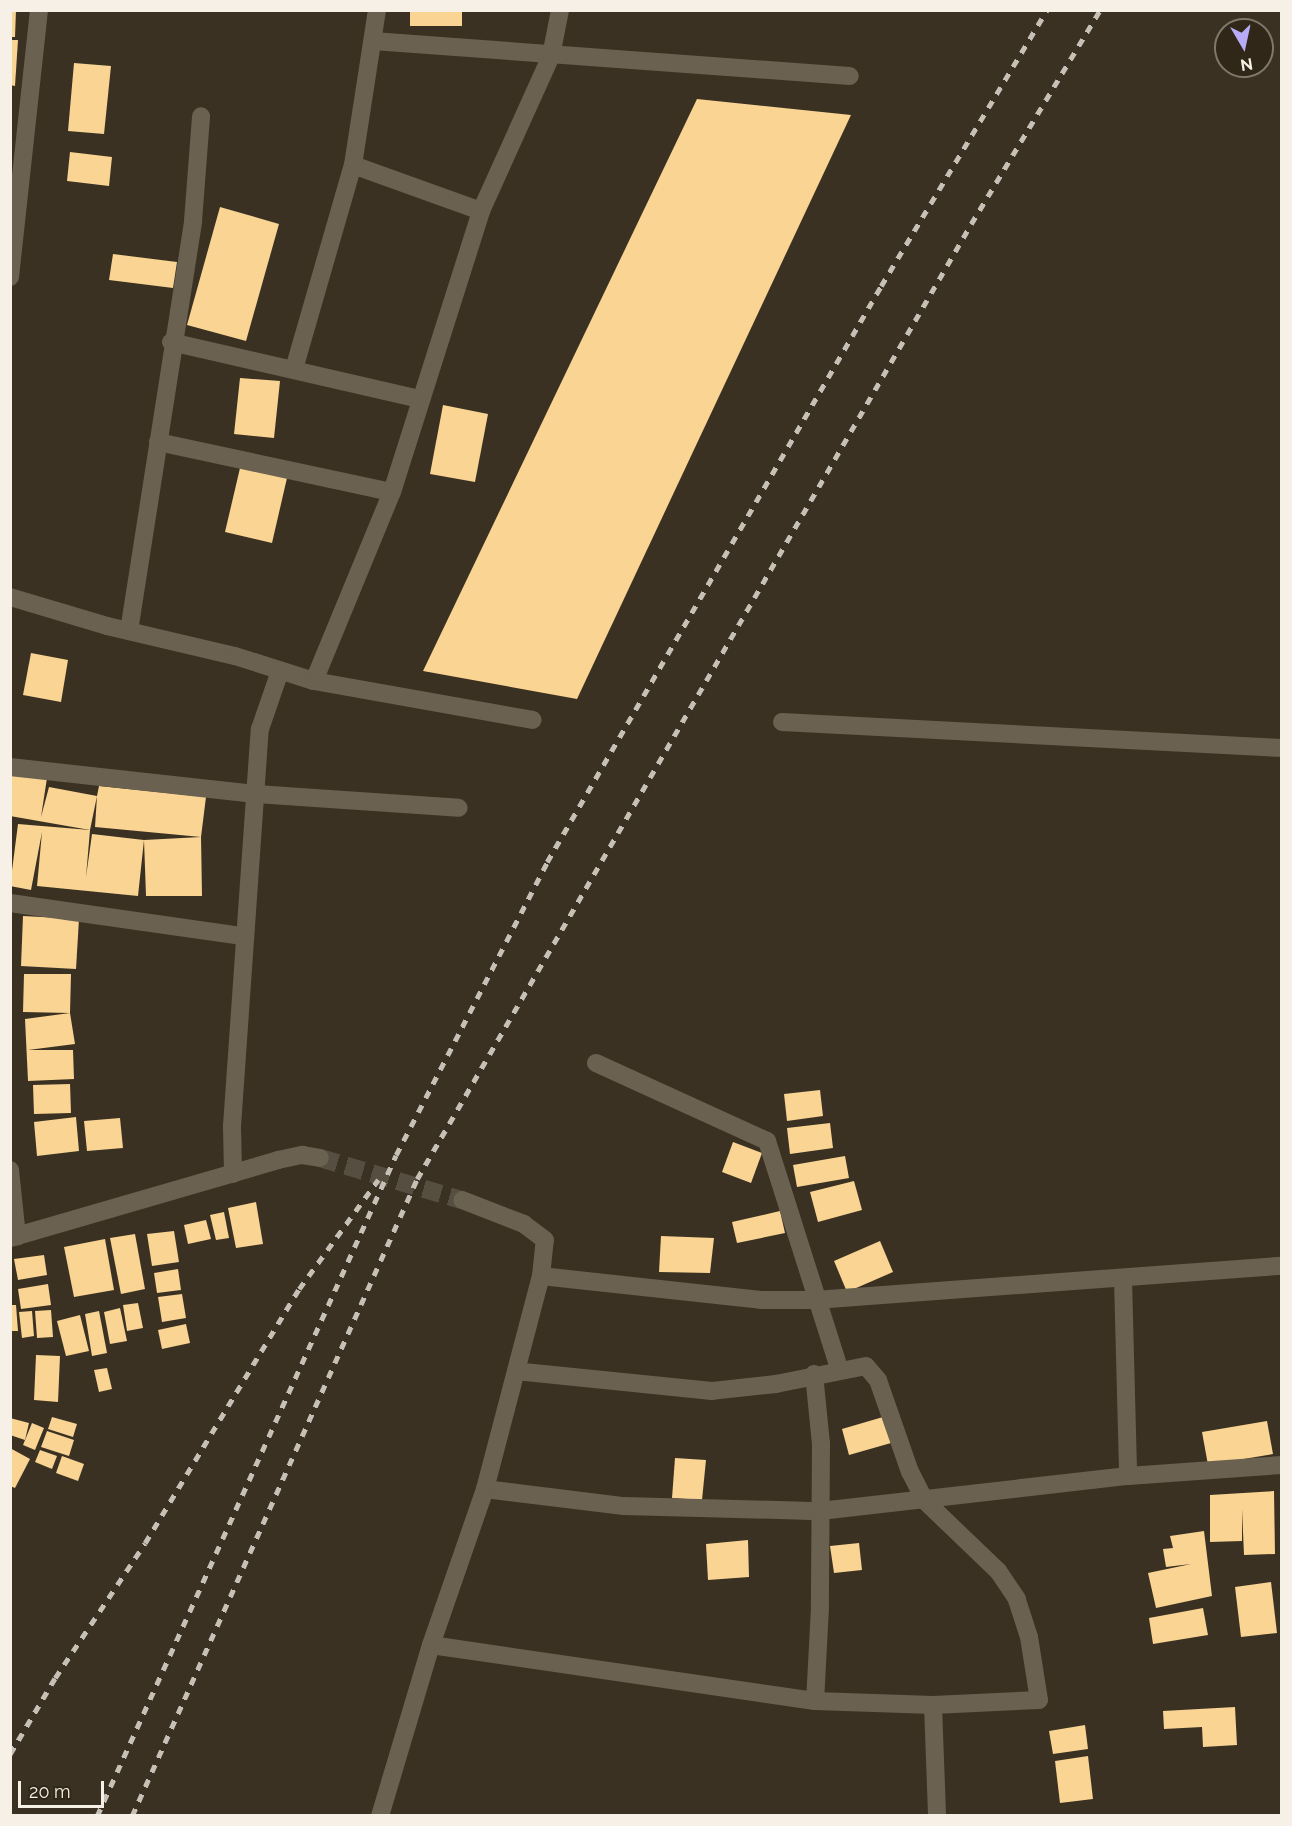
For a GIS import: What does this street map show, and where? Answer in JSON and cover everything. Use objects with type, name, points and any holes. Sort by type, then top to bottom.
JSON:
[{"type":"street","points":[[10,277],[39,10]]},
{"type":"street","points":[[294,369],[353,165],[377,10]]},
{"type":"street","points":[[314,681],[392,492],[481,211],[551,56],[560,10]]},
{"type":"street","points":[[373,41],[551,56],[850,76]]},
{"type":"street","points":[[129,631],[171,342],[193,221],[201,116]]},
{"type":"street","points":[[353,165],[481,211]]},
{"type":"street","points":[[171,342],[420,399]]},
{"type":"street","points":[[158,442],[392,492]]},
{"type":"street","points":[[10,597],[314,681],[533,720]]},
{"type":"street","points":[[233,1174],[232,1126],[243,936],[260,729],[280,670]]},
{"type":"street","points":[[782,722],[1281,748]]},
{"type":"street","points":[[10,767],[256,794],[459,808]]},
{"type":"street","points":[[10,903],[243,936]]},
{"type":"street","points":[[596,1063],[767,1141],[815,1300],[840,1371]]},
{"type":"street","points":[[10,1170],[14,1237],[302,1155],[320,1158]]},
{"type":"street","points":[[380,1815],[431,1645],[485,1489],[541,1276],[545,1240],[524,1224],[462,1200]]},
{"type":"street","points":[[541,1276],[751,1299],[815,1300],[1123,1280],[1281,1266]]},
{"type":"street","points":[[1123,1280],[1128,1476]]},
{"type":"street","points":[[431,1645],[815,1701],[933,1705],[1040,1700],[1029,1637],[1017,1599],[998,1571],[925,1502],[910,1472],[878,1380],[866,1366],[814,1374],[776,1384],[712,1391],[516,1371]]},
{"type":"street","points":[[814,1374],[820,1511],[815,1701]]},
{"type":"street","points":[[485,1489],[624,1506],[820,1511],[925,1502],[1128,1476],[1281,1465]]},
{"type":"street","points":[[933,1705],[937,1815]]},
{"type":"building","points":[[10,10],[16,10],[15,37],[10,37]]},
{"type":"building","points":[[410,10],[462,10],[462,26],[410,26]]},
{"type":"building","points":[[10,40],[18,40],[15,86],[10,85]]},
{"type":"building","points":[[74,63],[111,66],[104,134],[68,131]]},
{"type":"building","points":[[697,99],[851,115],[577,699],[423,671]]},
{"type":"building","points":[[70,152],[112,157],[109,186],[67,181]]},
{"type":"building","points":[[220,207],[279,224],[246,341],[187,325]]},
{"type":"building","points":[[113,254],[177,262],[173,288],[109,280]]},
{"type":"building","points":[[240,378],[280,381],[274,438],[234,434]]},
{"type":"building","points":[[443,405],[488,414],[475,482],[430,474]]},
{"type":"building","points":[[240,468],[287,478],[272,543],[225,532]]},
{"type":"building","points":[[31,653],[68,660],[61,702],[23,695]]},
{"type":"building","points":[[10,773],[47,778],[41,817],[49,787],[97,796],[90,830],[10,816]]},
{"type":"building","points":[[99,786],[206,797],[201,837],[95,827]]},
{"type":"building","points":[[18,824],[90,830],[86,877],[92,834],[144,840],[138,896],[37,886],[42,832],[31,890],[10,886]]},
{"type":"building","points":[[201,837],[202,896],[146,896],[144,840]]},
{"type":"building","points":[[23,916],[79,919],[76,969],[21,966]]},
{"type":"building","points":[[24,974],[71,974],[70,1013],[23,1012]]},
{"type":"building","points":[[70,1013],[75,1044],[28,1050],[73,1050],[74,1079],[28,1081],[25,1019]]},
{"type":"building","points":[[70,1084],[71,1113],[34,1114],[33,1085]]},
{"type":"building","points":[[820,1090],[823,1116],[787,1121],[784,1094]]},
{"type":"building","points":[[76,1117],[79,1151],[37,1156],[34,1122]]},
{"type":"building","points":[[120,1118],[123,1148],[87,1151],[84,1121]]},
{"type":"building","points":[[830,1123],[833,1148],[790,1154],[787,1128]]},
{"type":"building","points":[[733,1142],[762,1153],[751,1183],[722,1172]]},
{"type":"building","points":[[845,1156],[849,1178],[797,1187],[793,1165]]},
{"type":"building","points":[[854,1181],[862,1210],[818,1222],[810,1192]]},
{"type":"building","points":[[256,1202],[263,1244],[236,1248],[228,1208]]},
{"type":"building","points":[[780,1211],[785,1233],[737,1243],[732,1222]]},
{"type":"building","points":[[224,1212],[229,1238],[216,1240],[210,1215]]},
{"type":"building","points":[[206,1220],[211,1239],[188,1244],[184,1225]]},
{"type":"building","points":[[174,1231],[179,1262],[152,1266],[147,1234]]},
{"type":"building","points":[[135,1234],[145,1289],[121,1294],[110,1238]]},
{"type":"building","points":[[661,1236],[714,1238],[710,1273],[659,1272]]},
{"type":"building","points":[[105,1239],[114,1290],[74,1297],[64,1247]]},
{"type":"building","points":[[880,1241],[893,1272],[847,1292],[834,1261]]},
{"type":"building","points":[[44,1255],[47,1275],[18,1280],[14,1259]]},
{"type":"building","points":[[178,1269],[181,1290],[157,1293],[154,1273]]},
{"type":"building","points":[[48,1284],[51,1305],[21,1309],[18,1289]]},
{"type":"building","points":[[182,1294],[186,1318],[162,1322],[158,1297]]},
{"type":"building","points":[[138,1303],[143,1328],[127,1331],[123,1305]]},
{"type":"building","points":[[10,1305],[16,1305],[18,1331],[10,1331]]},
{"type":"building","points":[[120,1308],[127,1341],[110,1344],[104,1312]]},
{"type":"building","points":[[51,1310],[53,1337],[37,1338],[35,1311]]},
{"type":"building","points":[[32,1311],[34,1336],[22,1338],[19,1312]]},
{"type":"building","points":[[99,1311],[107,1353],[92,1356],[85,1314]]},
{"type":"building","points":[[80,1315],[89,1351],[66,1356],[57,1321]]},
{"type":"building","points":[[186,1324],[190,1343],[162,1349],[158,1330]]},
{"type":"building","points":[[36,1355],[60,1356],[58,1402],[34,1400]]},
{"type":"building","points":[[107,1368],[112,1389],[99,1392],[94,1370]]},
{"type":"building","points":[[52,1417],[77,1424],[73,1437],[48,1429]]},
{"type":"building","points":[[883,1417],[891,1443],[849,1455],[842,1429]]},
{"type":"building","points":[[10,1418],[29,1423],[25,1440],[10,1435]]},
{"type":"building","points":[[1267,1421],[1273,1454],[1208,1465],[1202,1432]]},
{"type":"building","points":[[32,1423],[44,1428],[35,1450],[23,1445]]},
{"type":"building","points":[[47,1431],[74,1440],[69,1456],[41,1447]]},
{"type":"building","points":[[10,1448],[30,1459],[15,1488],[10,1486]]},
{"type":"building","points":[[40,1450],[57,1456],[52,1469],[35,1462]]},
{"type":"building","points":[[62,1456],[84,1464],[78,1481],[56,1473]]},
{"type":"building","points":[[675,1458],[706,1460],[702,1500],[672,1498]]},
{"type":"building","points":[[1274,1491],[1275,1554],[1244,1555],[1242,1509],[1242,1541],[1210,1542],[1210,1495]]},
{"type":"building","points":[[1204,1531],[1212,1596],[1156,1608],[1148,1573],[1191,1564],[1166,1567],[1163,1549],[1173,1548],[1170,1536]]},
{"type":"building","points":[[748,1540],[749,1577],[708,1580],[706,1544]]},
{"type":"building","points":[[859,1543],[862,1570],[834,1573],[830,1546]]},
{"type":"building","points":[[1271,1582],[1277,1633],[1241,1637],[1235,1587]]},
{"type":"building","points":[[1203,1608],[1208,1635],[1153,1644],[1149,1618]]},
{"type":"building","points":[[1235,1707],[1237,1745],[1203,1747],[1202,1727],[1164,1729],[1163,1711]]},
{"type":"building","points":[[1085,1725],[1088,1749],[1053,1754],[1049,1731]]},
{"type":"building","points":[[1088,1756],[1093,1799],[1060,1803],[1055,1761]]},
{"type":"tunnel","points":[[320,1158],[462,1200]]},
{"type":"railway","points":[[97,1816],[396,1155],[547,862],[881,286],[1047,10]]},
{"type":"railway","points":[[132,1816],[417,1179],[971,224],[1100,10]]},
{"type":"railway","points":[[10,1754],[55,1678],[145,1543],[299,1289],[378,1180]]}]
